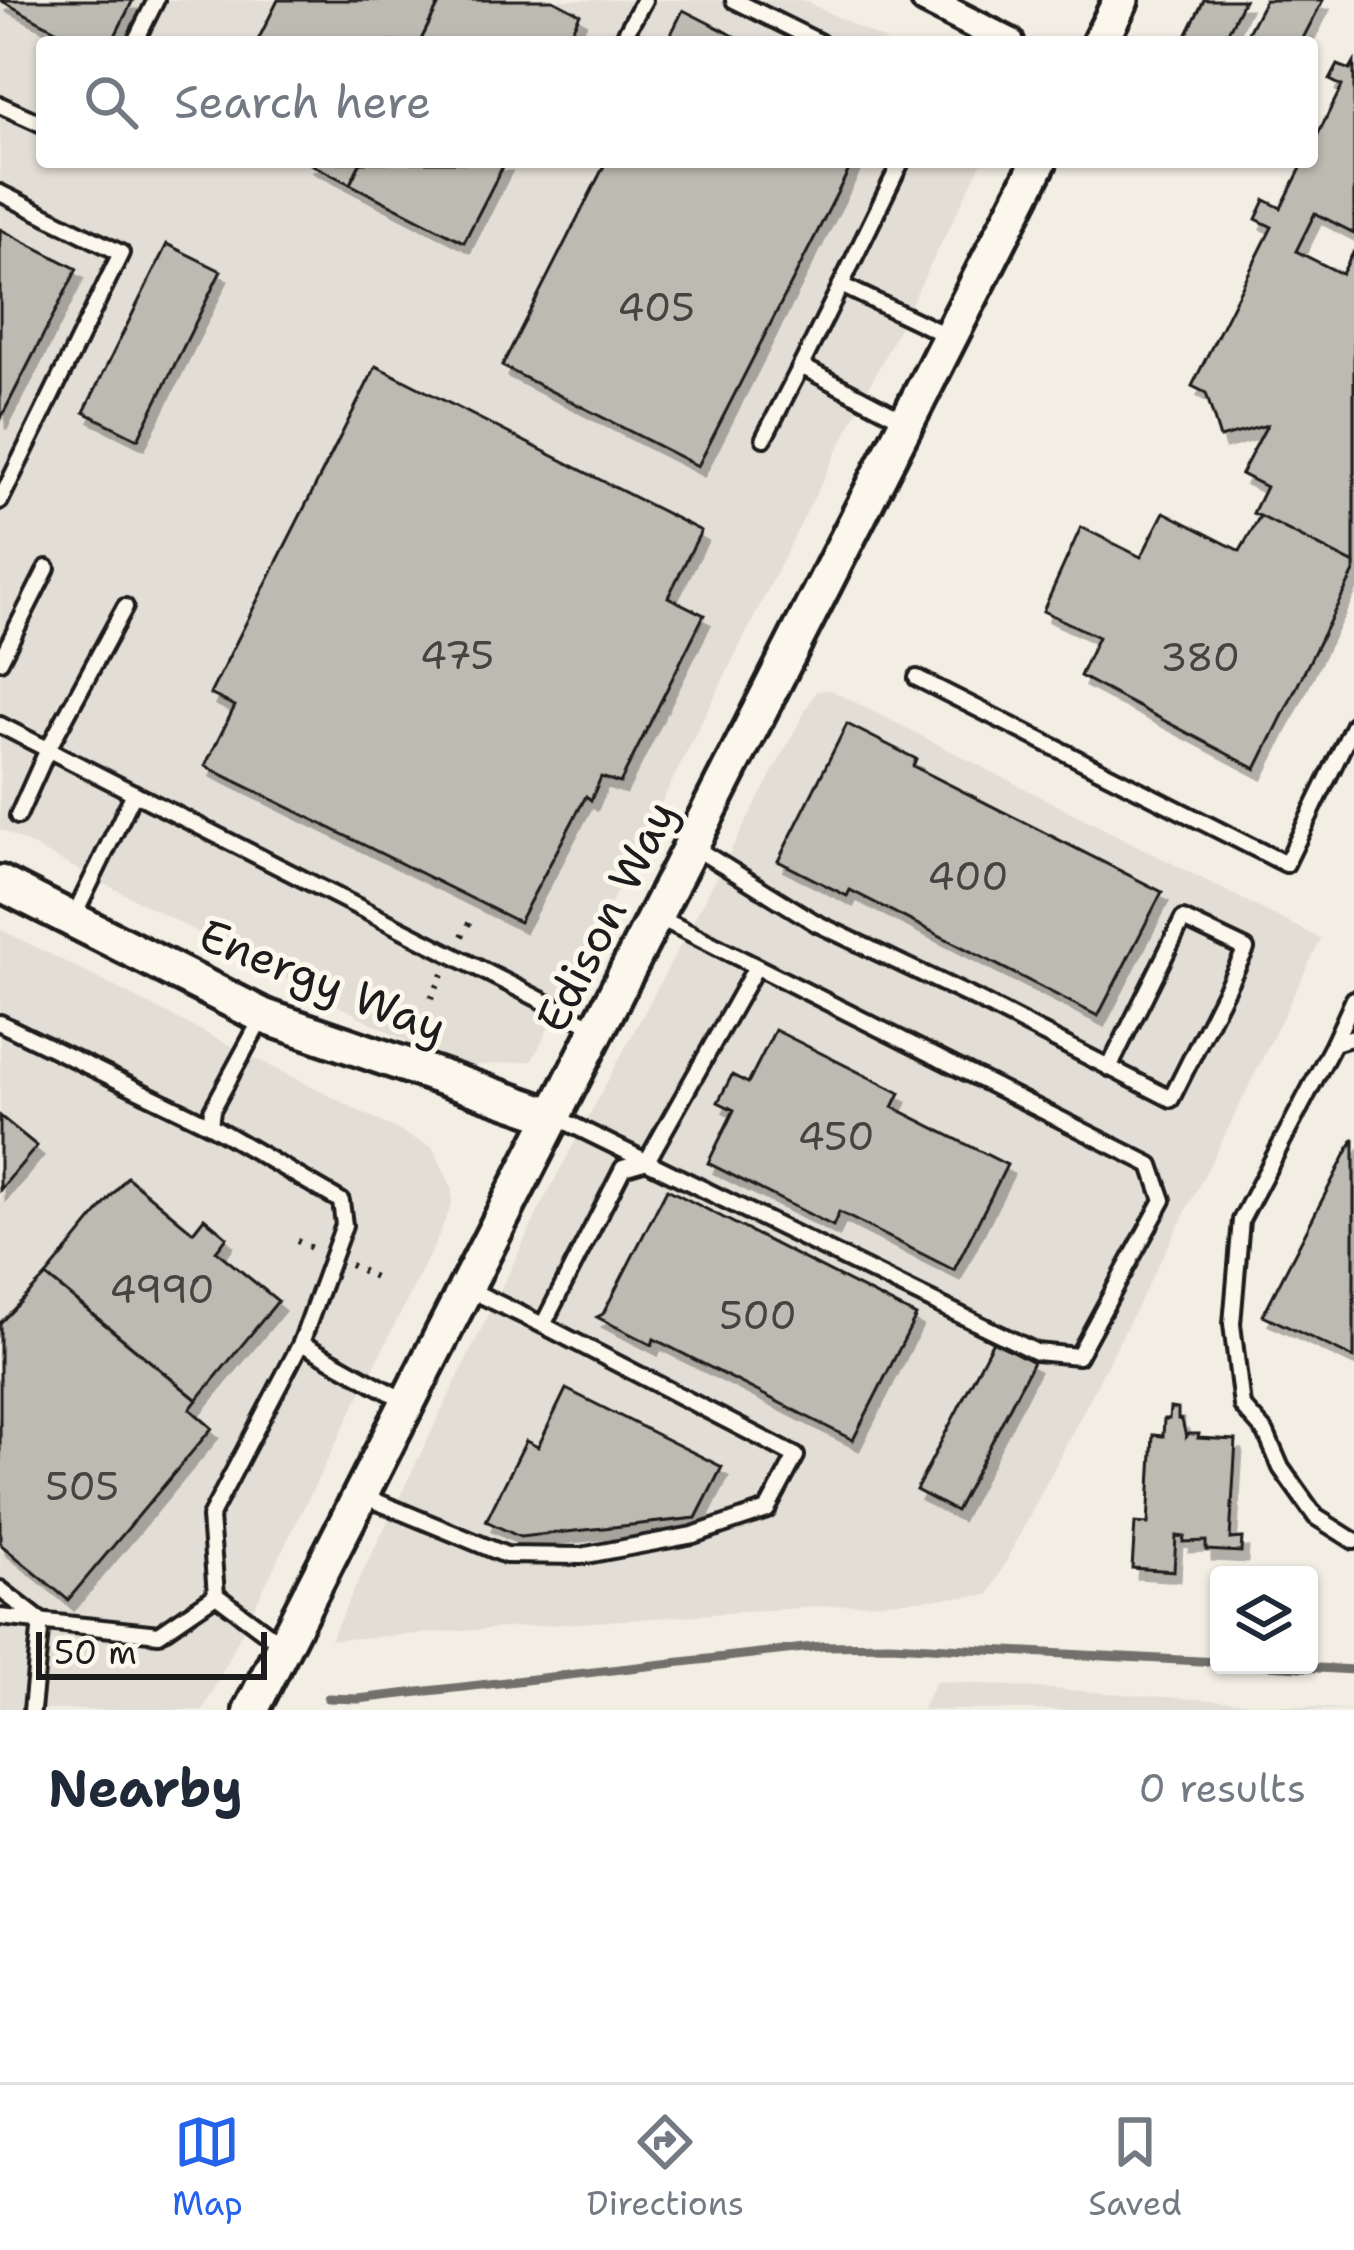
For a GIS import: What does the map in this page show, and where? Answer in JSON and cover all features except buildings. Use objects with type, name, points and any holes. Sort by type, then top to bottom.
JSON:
[{"type":"street","points":[[926,0],[964,32]]},
{"type":"street","points":[[1103,36],[1121,0]]},
{"type":"street","name":"Edison Way","points":[[251,1710],[1036,168]]},
{"type":"street","name":"Energy Way","points":[[0,883],[263,1016],[554,1116]]},
{"type":"lane","points":[[138,36],[156,0]]},
{"type":"lane","points":[[624,36],[644,0]]},
{"type":"lane","points":[[734,0],[807,36]]},
{"type":"lane","points":[[0,105],[36,121]]},
{"type":"lane","points":[[764,438],[899,168]]},
{"type":"lane","points":[[0,193],[121,253],[0,501]]},
{"type":"lane","points":[[841,285],[950,338]]},
{"type":"lane","points":[[801,366],[908,422]]},
{"type":"lane","points":[[0,661],[47,568]]},
{"type":"lane","points":[[18,816],[48,749],[125,607]]},
{"type":"lane","points":[[917,678],[1286,864],[1354,724]]},
{"type":"lane","points":[[0,724],[598,1029]]},
{"type":"lane","points":[[72,920],[134,793]]},
{"type":"lane","points":[[692,846],[816,923],[1171,1099],[1246,949],[1183,919],[1109,1068]]},
{"type":"lane","points":[[554,1116],[1036,1352],[1078,1356],[1163,1201],[1151,1165],[656,916]]},
{"type":"lane","points":[[543,1325],[623,1168],[646,1161],[757,967]]},
{"type":"lane","points":[[1354,998],[1240,1220],[1232,1324],[1242,1406],[1266,1433],[1282,1468],[1316,1517],[1354,1541]]},
{"type":"lane","points":[[210,1125],[212,1110],[263,1016]]},
{"type":"lane","points":[[0,1023],[210,1125],[340,1201],[344,1225],[301,1343],[210,1517],[216,1595],[284,1646]]},
{"type":"lane","points":[[1334,1043],[1354,1037]]},
{"type":"lane","points":[[361,1495],[506,1555],[581,1556],[693,1535],[767,1510],[796,1456],[466,1288]]},
{"type":"lane","points":[[301,1343],[408,1402]]},
{"type":"lane","points":[[0,1589],[41,1622]]},
{"type":"lane","points":[[0,1618],[159,1634],[216,1595]]},
{"type":"lane","points":[[32,1710],[41,1622]]},
{"type":"shaded area","points":[[0,0],[803,0],[876,36],[36,36],[36,168],[979,168],[532,1061],[456,1067],[0,829]]},
{"type":"shaded area","points":[[831,690],[1321,939],[989,1595],[330,1640],[546,1196],[816,691]]},
{"type":"shaded area","points":[[0,929],[433,1148],[452,1187],[452,1204],[436,1242],[203,1710],[0,1710]]},
{"type":"shaded area","points":[[936,1681],[1354,1710],[921,1710]]},
{"type":"waterway","points":[[328,1698],[358,1699],[822,1646],[890,1645],[1210,1662]]},
{"type":"waterway","points":[[1318,1668],[1354,1670]]}]
